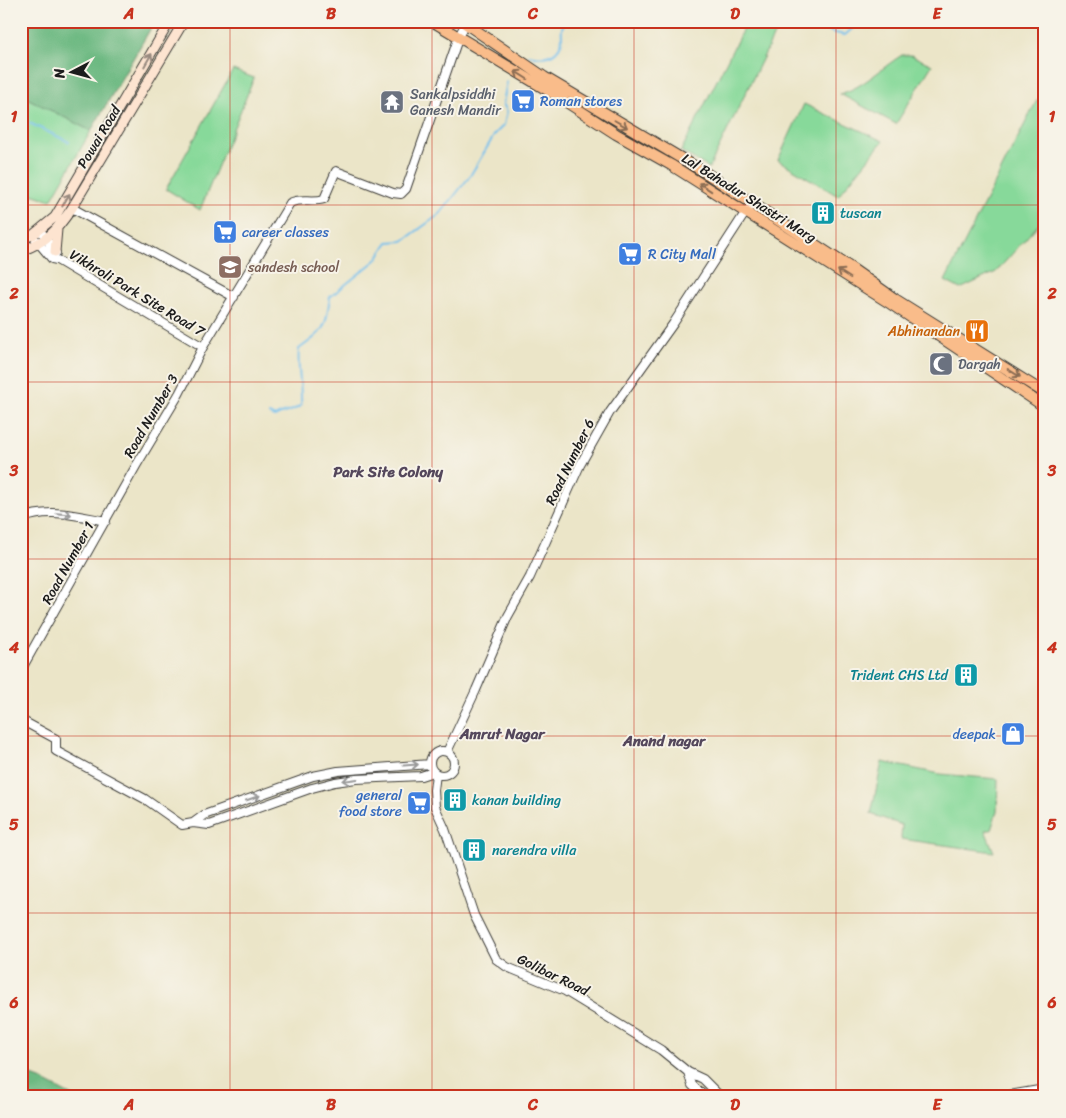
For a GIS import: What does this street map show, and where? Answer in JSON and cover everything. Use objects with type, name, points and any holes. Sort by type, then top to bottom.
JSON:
[{"type":"main road","name":"Powai Road","points":[[21,239],[37,233],[56,217],[170,21]]},
{"type":"main road","name":"Powai Road","points":[[21,251],[42,242],[57,229],[72,208],[184,21]]},
{"type":"main road","name":"Lal Bahadur Shastri Marg","points":[[432,21],[616,134],[671,165],[891,304],[1045,408]]},
{"type":"main road","name":"Lal Bahadur Shastri Marg","points":[[464,22],[544,77],[706,173],[852,268],[895,299],[1045,393]]},
{"type":"main road","points":[[56,256],[57,229]]},
{"type":"street","points":[[459,36],[464,22]]},
{"type":"street","name":"Road Number 3","points":[[106,521],[179,394],[203,347],[290,203],[296,200],[316,201],[324,199],[336,171],[393,193],[401,194],[406,189],[459,36]]},
{"type":"street","name":"Road Number 6","points":[[446,752],[476,690],[508,616],[530,578],[580,465],[610,412],[673,324],[745,213],[753,204]]},
{"type":"street","points":[[72,208],[234,297]]},
{"type":"street","name":"Vikhroli Park Site Road 7","points":[[37,233],[42,242],[56,256],[203,347]]},
{"type":"street","points":[[21,519],[38,514],[64,514],[106,521]]},
{"type":"street","name":"Road Number 1","points":[[21,670],[90,546],[106,521]]},
{"type":"street","points":[[21,720],[56,739],[56,751],[145,799],[182,825],[193,823],[209,825],[312,788],[335,782],[356,778],[421,776],[434,773],[440,775],[448,774],[453,769],[454,761],[453,757],[443,751],[435,753],[430,760],[430,764],[338,771],[313,776],[204,816],[193,823]]},
{"type":"street","name":"Golibar Road","points":[[430,764],[434,773],[436,807],[474,915],[496,958],[507,967],[564,991],[661,1050],[688,1072],[692,1085],[705,1097]]},
{"type":"street","points":[[391,766],[393,777]]},
{"type":"street","points":[[230,806],[233,816]]},
{"type":"street","points":[[688,1072],[703,1079],[721,1097]]},
{"type":"street","points":[[997,1097],[1045,1089]]},
{"type":"green space","points":[[21,21],[155,21],[91,131],[21,95]]},
{"type":"green space","points":[[747,21],[781,21],[709,168],[681,151]]},
{"type":"green space","points":[[902,55],[911,55],[932,65],[896,124],[840,94],[865,82]]},
{"type":"green space","points":[[233,70],[254,78],[200,210],[166,189]]},
{"type":"green space","points":[[21,95],[91,131],[51,200],[21,191]]},
{"type":"green space","points":[[1037,100],[1045,106],[1045,217],[996,272],[960,289],[945,281]]},
{"type":"green space","points":[[804,104],[883,141],[838,196],[778,160]]},
{"type":"green space","points":[[882,762],[940,774],[998,779],[997,811],[991,830],[985,830],[994,852],[901,839],[902,825],[871,814]]},
{"type":"green space","points":[[21,1072],[40,1079],[74,1097],[21,1097]]},
{"type":"waterway","points":[[529,55],[543,57],[555,52],[561,44],[562,29],[567,21]]},
{"type":"waterway","points":[[802,21],[845,35],[861,21]]},
{"type":"waterway","points":[[269,414],[275,417],[301,405],[299,349],[315,337],[323,328],[330,297],[376,260],[388,242],[403,241],[440,214],[470,176],[495,134],[504,125],[507,111],[503,104],[507,81]]},
{"type":"waterway","points":[[21,119],[69,142]]},
{"type":"place","name":"Roman stores","points":[[523,101]]},
{"type":"place","name":"Sankalpsiddhi Ganesh Mandir","points":[[392,102]]},
{"type":"place","name":"tuscan","points":[[823,213]]},
{"type":"place","name":"career classes","points":[[225,232]]},
{"type":"place","name":"R City Mall","points":[[630,254]]},
{"type":"place","name":"sandesh school","points":[[230,267]]},
{"type":"place","name":"Abhinandan","points":[[977,331]]},
{"type":"place","name":"Dargah","points":[[941,364]]},
{"type":"place","name":"Trident CHS Ltd","points":[[966,675]]},
{"type":"place","name":"deepak","points":[[1013,734]]},
{"type":"place","name":"kanan building","points":[[455,800]]},
{"type":"place","name":"general food store","points":[[419,803]]},
{"type":"place","name":"narendra villa","points":[[474,850]]},
{"type":"district","name":"Park Site Colony","points":[[388,472]]},
{"type":"district","name":"Amrut Nagar","points":[[502,734]]},
{"type":"district","name":"Anand nagar","points":[[664,741]]}]
